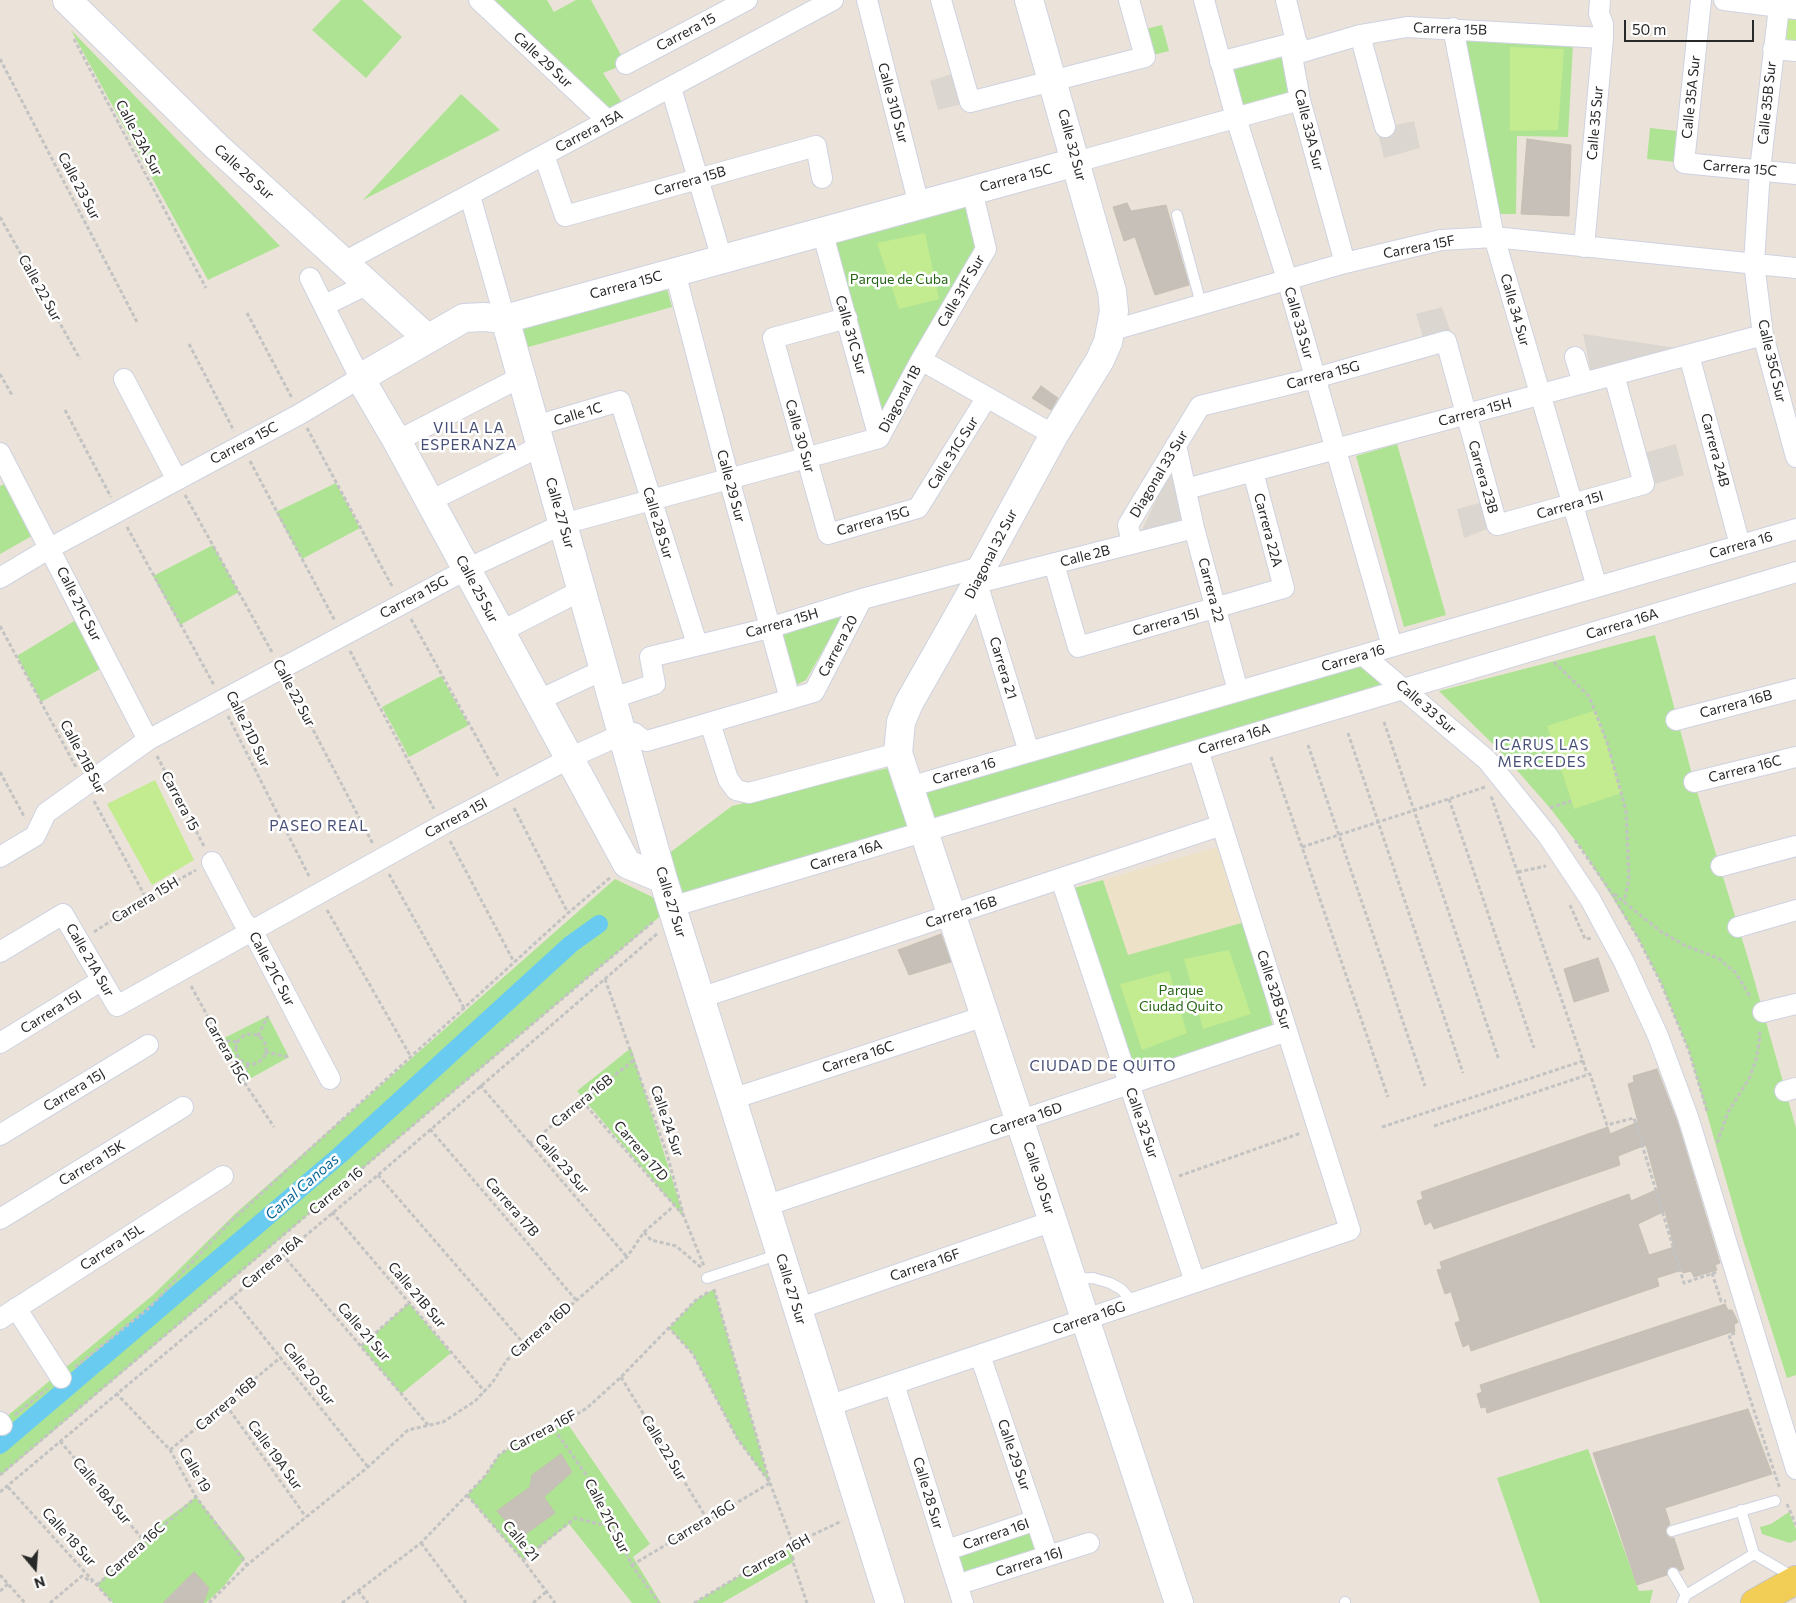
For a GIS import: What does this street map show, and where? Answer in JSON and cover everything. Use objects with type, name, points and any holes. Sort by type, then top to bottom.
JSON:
[{"type":"main road","points":[[1755,1603],[1792,1585]]},
{"type":"street","name":"Calle 26 Sur","points":[[67,0],[216,146],[427,338]]},
{"type":"street","name":"Calle 29 Sur","points":[[480,0],[606,120]]},
{"type":"street","name":"Carrera 15","points":[[626,64],[746,0]]},
{"type":"street","name":"Carrera 15A","points":[[344,262],[833,0]]},
{"type":"street","name":"Calle 31D Sur","points":[[867,0],[919,205]]},
{"type":"street","points":[[941,0],[970,102],[1054,82],[1145,57],[1129,0]]},
{"type":"street","name":"Calle 32 Sur","points":[[1029,0],[1054,82],[1112,291],[1114,311],[1110,331]]},
{"type":"street","name":"Calle 33 Sur","points":[[1204,0],[1236,118],[1287,279],[1392,646]]},
{"type":"street","name":"Calle 33A Sur","points":[[1286,0],[1298,47],[1292,56],[1300,100],[1344,263]]},
{"type":"street","name":"Calle 35 Sur","points":[[1584,247],[1603,38],[1603,24],[1599,14],[1600,0]]},
{"type":"street","name":"Calle 35A Sur","points":[[1684,163],[1701,0]]},
{"type":"street","points":[[1724,0],[1787,8]]},
{"type":"street","name":"Calle 35B Sur","points":[[1754,263],[1760,170],[1773,49],[1787,8]]},
{"type":"street","name":"Carrera 15B","points":[[1220,62],[1407,27],[1453,28],[1603,38]]},
{"type":"street","name":"Calle 34 Sur","points":[[1453,28],[1494,237],[1596,587]]},
{"type":"street","points":[[1360,35],[1385,127]]},
{"type":"street","points":[[1773,49],[1796,51]]},
{"type":"street","points":[[671,88],[722,259]]},
{"type":"street","name":"Carrera 15C","points":[[0,578],[50,548],[300,414],[464,318],[484,316],[505,319],[1300,100]]},
{"type":"street","name":"Carrera 15B","points":[[544,155],[565,216],[816,146],[822,178]]},
{"type":"street","name":"Carrera 15C","points":[[1684,163],[1796,174]]},
{"type":"street","name":"Calle 31F Sur","points":[[921,360],[986,249],[972,190]]},
{"type":"street","name":"Calle 27 Sur","points":[[470,196],[663,879],[890,1603]]},
{"type":"street","name":"Calle 31C Sur","points":[[822,232],[880,438]]},
{"type":"street","name":"Carrera 15F","points":[[1110,331],[1344,263],[1441,240],[1494,237],[1796,268]]},
{"type":"street","name":"Calle 35G Sur","points":[[1754,263],[1763,335],[1795,447]]},
{"type":"street","name":"Calle 29 Sur","points":[[675,272],[769,628],[790,699]]},
{"type":"street","name":"Calle 25 Sur","points":[[310,278],[360,378],[398,441],[568,759],[627,864]]},
{"type":"street","points":[[325,305],[368,284]]},
{"type":"street","name":"Calle 30 Sur","points":[[828,534],[772,338],[846,318]]},
{"type":"street","name":"Diagonal 32 Sur","points":[[898,754],[901,722],[909,703],[1054,435],[1100,360],[1110,331]]},
{"type":"street","name":"Carrera 15H","points":[[1186,490],[1763,335]]},
{"type":"street","name":"Carrera 15G","points":[[1200,406],[1316,378],[1446,341]]},
{"type":"street","name":"Carrera 23B","points":[[1446,341],[1497,525]]},
{"type":"street","name":"Carrera 24B","points":[[1689,355],[1740,545]]},
{"type":"street","points":[[1575,358],[1583,383]]},
{"type":"street","points":[[921,360],[1054,435]]},
{"type":"street","name":"Diagonal 1B","points":[[880,438],[921,360]]},
{"type":"street","name":"Carrera 15I","points":[[1497,525],[1644,484],[1614,375]]},
{"type":"street","points":[[398,441],[521,377]]},
{"type":"street","points":[[124,379],[177,480]]},
{"type":"street","name":"Calle 31G Sur","points":[[918,508],[987,398]]},
{"type":"street","name":"Calle 1C","points":[[430,501],[538,436],[620,401]]},
{"type":"street","name":"Calle 28 Sur","points":[[620,401],[697,644]]},
{"type":"street","name":"Diagonal 33 Sur","points":[[1132,544],[1128,525],[1200,406]]},
{"type":"street","name":"Carrera 15G","points":[[35,836],[46,812],[148,740],[466,569],[563,524],[880,438]]},
{"type":"street","name":"Carrera 22","points":[[1176,445],[1194,528],[1238,691]]},
{"type":"street","points":[[0,453],[50,548]]},
{"type":"street","name":"Carrera 22A","points":[[1252,472],[1284,588]]},
{"type":"street","name":"Carrera 15G","points":[[828,534],[918,508]]},
{"type":"street","name":"Calle 2B","points":[[979,575],[1054,564],[1194,528]]},
{"type":"street","name":"Carrera 16","points":[[909,787],[1796,529]]},
{"type":"street","name":"Calle 21C Sur","points":[[50,548],[148,740]]},
{"type":"street","name":"Carrera 15I","points":[[1054,564],[1078,647],[1284,588]]},
{"type":"street","name":"Carrera 16A","points":[[672,906],[1796,572]]},
{"type":"street","name":"Carrera 15H","points":[[613,698],[655,684],[650,657],[697,644],[769,628],[862,599],[979,575]]},
{"type":"street","name":"Carrera 21","points":[[979,575],[1029,752]]},
{"type":"street","points":[[500,632],[582,590]]},
{"type":"street","name":"Carrera 20","points":[[790,699],[814,692],[862,599]]},
{"type":"street","name":"Calle 33 Sur","points":[[1363,655],[1405,688],[1487,760],[1548,836],[1590,899],[1624,962],[1658,1036],[1688,1117],[1796,1469]]},
{"type":"street","points":[[537,701],[605,669]]},
{"type":"street","name":"Carrera 16B","points":[[1676,720],[1796,689]]},
{"type":"street","points":[[623,734],[634,733],[648,741],[790,699]]},
{"type":"street","points":[[710,723],[728,779],[736,790],[749,793],[898,754]]},
{"type":"street","name":"Carrera 15I","points":[[117,1006],[252,930],[568,759],[623,734]]},
{"type":"street","name":"Calle 32B Sur","points":[[1198,750],[1350,1230]]},
{"type":"street","name":"Calle 30 Sur","points":[[898,754],[1179,1603]]},
{"type":"street","name":"Carrera 16C","points":[[1694,782],[1796,756]]},
{"type":"street","name":"Carrera 16B","points":[[700,998],[1222,825]]},
{"type":"street","points":[[0,858],[35,836]]},
{"type":"street","points":[[1721,866],[1796,846]]},
{"type":"street","name":"Calle 21C Sur","points":[[212,862],[243,921],[252,930],[330,1079]]},
{"type":"street","points":[[627,864],[663,879]]},
{"type":"street","name":"Calle 32 Sur","points":[[1061,879],[1195,1282]]},
{"type":"street","points":[[1738,927],[1796,910]]},
{"type":"street","name":"Calle 21A Sur","points":[[0,952],[63,914],[117,1006]]},
{"type":"street","name":"Carrera 15I","points":[[0,1043],[102,980]]},
{"type":"street","points":[[1758,1011],[1796,1004]]},
{"type":"street","name":"Carrera 16C","points":[[732,1099],[985,1016]]},
{"type":"street","name":"Carrera 16D","points":[[765,1206],[1287,1031]]},
{"type":"street","name":"Carrera 15J","points":[[0,1135],[148,1045]]},
{"type":"street","name":"Carrera 15K","points":[[0,1219],[184,1107]]},
{"type":"street","name":"Carrera 15L","points":[[8,1314],[224,1176]]},
{"type":"street","name":"Carrera 16F","points":[[797,1309],[1053,1221]]},
{"type":"street","name":"Carrera 16G","points":[[828,1406],[1350,1230]]},
{"type":"street","points":[[8,1314],[61,1378]]},
{"type":"street","name":"Calle 29 Sur","points":[[980,1355],[1048,1556]]},
{"type":"street","name":"Calle 28 Sur","points":[[894,1384],[962,1603]]},
{"type":"street","name":"Carrera 16I","points":[[956,1547],[1036,1520]]},
{"type":"street","name":"Carrera 16J","points":[[969,1581],[1089,1543]]},
{"type":"lane","points":[[1178,215],[1201,304]]},
{"type":"lane","points":[[707,1274],[780,1254]]},
{"type":"lane","points":[[1072,1279],[1093,1278],[1110,1283],[1121,1289],[1134,1303]]},
{"type":"lane","points":[[1672,1532],[1741,1510],[1780,1501]]},
{"type":"lane","points":[[1741,1510],[1754,1554],[1792,1585]]},
{"type":"lane","points":[[1674,1573],[1684,1599],[1754,1554]]},
{"type":"path","name":"Calle 23A Sur","points":[[70,30],[206,288]]},
{"type":"path","name":"Calle 23 Sur","points":[[0,59],[138,324]]},
{"type":"path","name":"Calle 22 Sur","points":[[0,217],[80,359]]},
{"type":"path","points":[[0,374],[12,395]]},
{"type":"path","name":"Calle 21D Sur","points":[[65,410],[221,700],[318,894],[411,1057]]},
{"type":"path","name":"Calle 22 Sur","points":[[177,480],[281,669],[381,860],[464,1008]]},
{"type":"path","name":"Calle 21B Sur","points":[[0,626],[146,898]]},
{"type":"path","points":[[1554,662],[1589,696],[1607,742],[1626,810],[1629,879],[1624,902]]},
{"type":"path","points":[[1384,722],[1499,1060]]},
{"type":"path","points":[[1348,733],[1463,1073]]},
{"type":"path","name":"Carrera 15","points":[[148,740],[212,862]]},
{"type":"path","points":[[1308,746],[1425,1086]]},
{"type":"path","points":[[1271,757],[1388,1097]]},
{"type":"path","points":[[0,772],[35,836]]},
{"type":"path","points":[[1302,847],[1488,786],[1587,1074],[1590,1074],[1607,1125],[1634,1118],[1684,1283],[1720,1271]]},
{"type":"path","points":[[1449,799],[1534,1048]]},
{"type":"path","points":[[1550,808],[1571,801]]},
{"type":"path","name":"Carrera 15H","points":[[80,941],[146,898],[212,862]]},
{"type":"path","points":[[1,1424],[149,1308],[228,1224],[568,913],[627,864]]},
{"type":"path","points":[[1518,872],[1553,864]]},
{"type":"path","points":[[1611,892],[1660,931],[1686,946],[1718,958],[1736,973],[1758,1011],[1760,1037],[1756,1060],[1749,1079],[1728,1112],[1717,1144]]},
{"type":"path","points":[[1567,898],[1585,939],[1595,938]]},
{"type":"path","name":"Carrera 16","points":[[0,1475],[672,906]]},
{"type":"path","name":"Carrera 16A","points":[[0,1492],[378,1175],[657,932]]},
{"type":"path","name":"Carrera 15C","points":[[182,970],[244,1082],[274,1127]]},
{"type":"path","name":"Calle 24 Sur","points":[[605,979],[667,1154],[684,1217],[707,1274]]},
{"type":"path","points":[[258,1036],[268,1016]]},
{"type":"path","points":[[220,1040],[237,1042],[244,1036],[258,1036],[264,1043],[265,1052],[261,1060],[248,1064]]},
{"type":"path","points":[[237,1042],[237,1056],[248,1064]]},
{"type":"path","points":[[265,1052],[289,1057]]},
{"type":"path","name":"Carrera 16B","points":[[529,1144],[634,1060]]},
{"type":"path","points":[[1382,1127],[1583,1061]]},
{"type":"path","points":[[244,1082],[248,1064]]},
{"type":"path","points":[[1434,1126],[1587,1074]]},
{"type":"path","name":"Calle 23 Sur","points":[[480,1085],[627,1257]]},
{"type":"path","name":"Carrera 17D","points":[[582,1101],[684,1217]]},
{"type":"path","points":[[1162,1182],[1318,1128]]},
{"type":"path","name":"Carrera 17B","points":[[430,1129],[576,1300]]},
{"type":"path","points":[[378,1175],[525,1345]]},
{"type":"path","name":"Carrera 16D","points":[[209,1603],[247,1565],[368,1467],[408,1430],[442,1422],[485,1392],[507,1360],[627,1257],[644,1232],[674,1206]]},
{"type":"path","name":"Calle 21B Sur","points":[[332,1212],[485,1392]]},
{"type":"path","points":[[644,1232],[651,1240],[676,1246],[707,1274]]},
{"type":"path","name":"Calle 21 Sur","points":[[282,1254],[428,1425]]},
{"type":"path","points":[[1712,1273],[1721,1301],[1730,1301]]},
{"type":"path","name":"Carrera 16F","points":[[342,1603],[421,1543],[485,1476],[499,1455],[516,1444],[554,1428],[587,1408],[621,1377],[696,1300],[723,1286]]},
{"type":"path","points":[[714,1289],[770,1483],[793,1544],[793,1562],[807,1603]]},
{"type":"path","name":"Calle 20 Sur","points":[[232,1296],[368,1467]]},
{"type":"path","points":[[361,1346],[409,1302]]},
{"type":"path","points":[[669,1328],[693,1354],[736,1438],[770,1483]]},
{"type":"path","points":[[1741,1331],[1729,1335],[1781,1492]]},
{"type":"path","name":"Carrera 16B","points":[[170,1450],[281,1357]]},
{"type":"path","name":"Calle 22 Sur","points":[[621,1377],[707,1519]]},
{"type":"path","name":"Calle 19","points":[[116,1393],[170,1450],[196,1497],[247,1565]]},
{"type":"path","name":"Calle 19A Sur","points":[[226,1405],[306,1517]]},
{"type":"path","name":"Calle 21C Sur","points":[[554,1428],[590,1480],[632,1565],[659,1603]]},
{"type":"path","name":"Calle 18A Sur","points":[[60,1441],[145,1542]]},
{"type":"path","name":"Carrera 16G","points":[[632,1565],[770,1483]]},
{"type":"path","name":"Calle 18 Sur","points":[[8,1486],[113,1603]]},
{"type":"path","name":"Calle 21","points":[[467,1495],[523,1560],[555,1603]]},
{"type":"path","name":"Carrera 16C","points":[[50,1603],[82,1576],[96,1584],[196,1497]]},
{"type":"path","points":[[1780,1501],[1796,1525]]},
{"type":"path","name":"Carrera 16H","points":[[694,1603],[793,1544],[861,1513]]},
{"type":"path","points":[[523,1560],[575,1518],[613,1527]]},
{"type":"path","points":[[421,1543],[466,1603]]},
{"type":"path","points":[[0,1575],[24,1603]]},
{"type":"path","points":[[0,1591],[8,1584]]},
{"type":"path","points":[[358,1592],[368,1603]]},
{"type":"path","points":[[533,1603],[546,1592]]},
{"type":"shaded area","points":[[961,71],[970,102],[938,110],[930,81]]},
{"type":"shaded area","points":[[1414,121],[1420,148],[1384,158],[1377,129]]},
{"type":"shaded area","points":[[1442,307],[1453,338],[1426,347],[1416,314]]},
{"type":"shaded area","points":[[1583,334],[1677,348],[1591,373]]},
{"type":"shaded area","points":[[1676,444],[1684,475],[1649,486],[1640,454]]},
{"type":"shaded area","points":[[1173,465],[1187,522],[1141,532]]},
{"type":"shaded area","points":[[1490,500],[1497,525],[1464,538],[1457,509]]},
{"type":"shaded area","points":[[1217,847],[1245,922],[1128,956],[1103,880]]},
{"type":"green space","points":[[341,0],[362,0],[402,37],[366,78],[312,30]]},
{"type":"green space","points":[[489,0],[547,0],[554,12],[576,0],[591,0],[626,64],[603,73],[623,104],[609,111]]},
{"type":"green space","points":[[1786,12],[1796,14],[1796,46],[1783,45]]},
{"type":"green space","points":[[1162,25],[1169,51],[1145,57],[1137,31]]},
{"type":"green space","points":[[71,30],[280,246],[208,280]]},
{"type":"green space","points":[[1461,34],[1573,45],[1568,137],[1517,136],[1516,214],[1494,214]]},
{"type":"green space","points":[[1510,47],[1564,49],[1558,130],[1510,131]]},
{"type":"green space","points":[[1288,56],[1297,90],[1237,106],[1228,71]]},
{"type":"green space","points":[[461,94],[500,130],[363,200]]},
{"type":"green space","points":[[1650,128],[1687,132],[1684,163],[1647,159]]},
{"type":"green space","name":"Parque de Cuba","points":[[967,205],[979,246],[880,418],[834,240]]},
{"type":"green space","points":[[925,233],[939,299],[899,309],[877,243]]},
{"type":"green space","points":[[665,282],[672,307],[525,348],[518,323]]},
{"type":"green space","points":[[1397,444],[1446,615],[1404,627],[1356,456]]},
{"type":"green space","points":[[9,482],[37,533],[0,554],[0,486]]},
{"type":"green space","points":[[336,483],[360,528],[302,559],[276,512]]},
{"type":"green space","points":[[213,545],[239,592],[180,625],[153,576]]},
{"type":"green space","points":[[845,612],[806,680],[794,686],[781,633]]},
{"type":"green space","points":[[84,615],[109,664],[41,702],[17,656]]},
{"type":"green space","points":[[1655,635],[1694,782],[1750,965],[1796,1128],[1796,1375],[1787,1378],[1743,1240],[1689,1051],[1661,983],[1638,938],[1584,852],[1550,808],[1500,751],[1439,691]]},
{"type":"green space","points":[[1363,655],[1388,689],[671,907],[0,1476],[0,1422],[153,1295],[236,1213],[615,879],[671,906],[660,860],[732,806],[888,768],[894,790],[909,787]]},
{"type":"green space","points":[[441,676],[469,725],[409,757],[382,707]]},
{"type":"green space","points":[[1596,710],[1622,793],[1574,809],[1547,726]]},
{"type":"green space","points":[[155,780],[194,860],[152,885],[107,804]]},
{"type":"green space","name":"Parque Ciudad Quito","points":[[1103,880],[1128,955],[1245,922],[1273,1027],[1132,1071],[1074,888]]},
{"type":"green space","points":[[1229,950],[1251,1014],[1203,1029],[1184,959]]},
{"type":"green space","points":[[1169,971],[1187,1033],[1142,1050],[1120,984]]},
{"type":"green space","points":[[268,1016],[289,1057],[244,1082],[220,1040]]},
{"type":"green space","points":[[631,1048],[684,1217],[577,1091]]},
{"type":"green space","points":[[714,1289],[770,1483],[737,1438],[693,1354],[669,1328],[696,1300]]},
{"type":"green space","points":[[409,1303],[451,1353],[401,1394],[361,1346]]},
{"type":"green space","points":[[565,1420],[650,1544],[633,1557],[661,1603],[632,1603],[569,1524],[523,1560],[467,1495],[485,1476],[499,1455],[515,1444],[554,1428]]},
{"type":"green space","points":[[1588,1449],[1639,1591],[1653,1590],[1650,1603],[1540,1603],[1497,1478]]},
{"type":"green space","points":[[196,1497],[245,1558],[224,1586],[206,1603],[113,1603],[97,1585],[142,1537]]},
{"type":"green space","points":[[1789,1512],[1796,1529],[1796,1540],[1790,1543],[1762,1534],[1760,1527],[1771,1524]]},
{"type":"green space","points":[[1032,1526],[1041,1553],[964,1579],[955,1551]]},
{"type":"green space","points":[[793,1544],[793,1562],[722,1603],[694,1603]]},
{"type":"building","points":[[1527,139],[1571,145],[1569,216],[1521,214]]},
{"type":"building","points":[[1127,203],[1131,211],[1166,205],[1189,285],[1155,295],[1135,237],[1124,241],[1113,207]]},
{"type":"building","points":[[1041,386],[1058,398],[1051,410],[1032,398]]},
{"type":"building","points":[[941,934],[951,962],[909,975],[898,950]]},
{"type":"building","points":[[1598,958],[1609,991],[1574,1002],[1564,969]]},
{"type":"building","points":[[1657,1069],[1677,1121],[1720,1263],[1715,1265],[1717,1270],[1694,1277],[1691,1271],[1683,1273],[1682,1270],[1657,1278],[1659,1286],[1471,1351],[1469,1344],[1463,1347],[1455,1323],[1460,1321],[1451,1292],[1445,1294],[1437,1270],[1442,1269],[1440,1262],[1629,1194],[1631,1201],[1658,1189],[1646,1145],[1618,1156],[1620,1165],[1434,1229],[1431,1222],[1425,1225],[1417,1201],[1423,1199],[1421,1192],[1608,1127],[1610,1134],[1638,1122],[1628,1084],[1634,1082],[1633,1076]],"holes":[[[1665,1211],[1674,1247],[1649,1255],[1638,1224]]]},
{"type":"building","points":[[1725,1304],[1728,1310],[1732,1310],[1738,1322],[1734,1325],[1735,1331],[1487,1413],[1486,1407],[1481,1408],[1477,1394],[1482,1392],[1480,1385]]},
{"type":"building","points":[[1748,1409],[1772,1474],[1665,1508],[1670,1524],[1666,1529],[1666,1533],[1670,1538],[1674,1538],[1684,1569],[1680,1571],[1676,1567],[1670,1567],[1667,1575],[1637,1585],[1593,1453]]},
{"type":"building","points":[[561,1454],[572,1472],[544,1497],[555,1513],[520,1538],[497,1511],[530,1487],[532,1475]]},
{"type":"building","points":[[194,1572],[209,1588],[203,1603],[163,1603]]},
{"type":"waterway","name":"Canal Canoas","points":[[0,1445],[340,1155],[571,944],[599,924]]},
{"type":"district","name":"VILLA LA ESPERANZA","points":[[469,436]]},
{"type":"district","name":"ICARUS LAS MERCEDES","points":[[1542,754]]},
{"type":"district","name":"PASEO REAL","points":[[319,826]]},
{"type":"district","name":"CIUDAD DE QUITO","points":[[1103,1066]]}]
